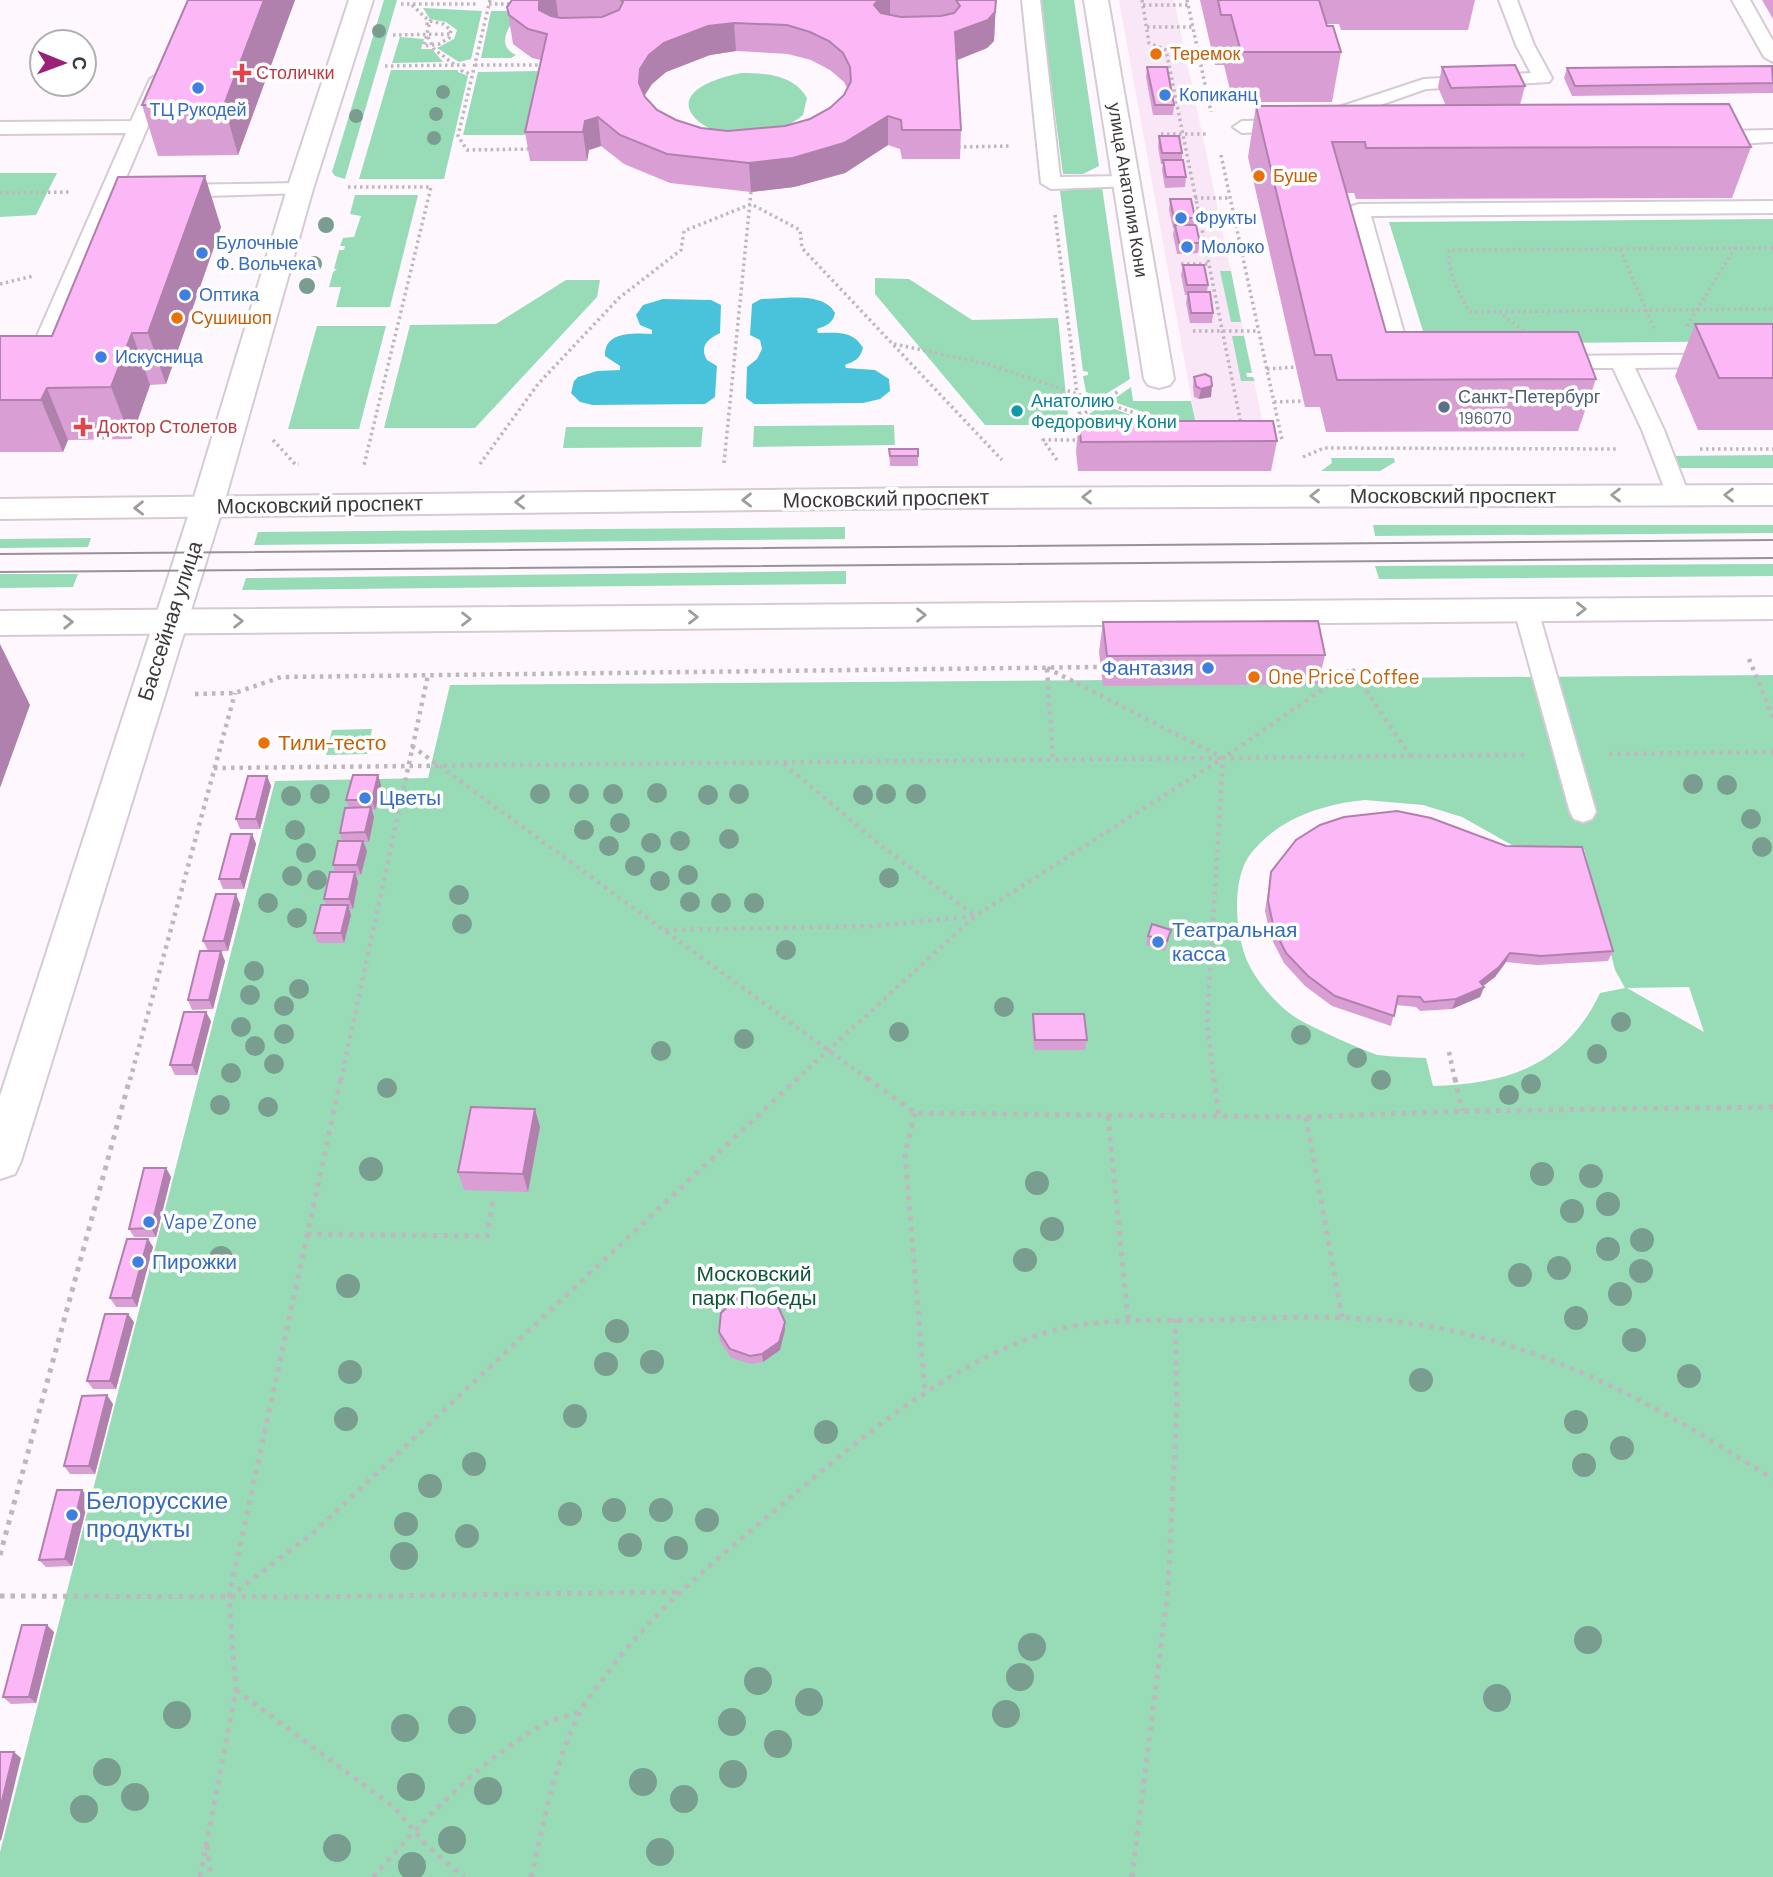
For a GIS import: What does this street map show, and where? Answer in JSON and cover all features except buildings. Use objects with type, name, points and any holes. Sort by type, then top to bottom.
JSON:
[{"type":"main road","name":"Бассейная улица","points":[[0,1161],[207,507],[300,189],[361,0]]},
{"type":"main road","name":"улица Анатолия Кони","points":[[1097,0],[1159,379]]},
{"type":"main road","name":"Московский проспект","points":[[0,509],[938,498],[1773,495]]},
{"type":"main road","points":[[0,623],[1773,608]]},
{"type":"lane","points":[[1031,0],[1051,183],[1126,182]]},
{"type":"lane","points":[[1300,126],[1424,84],[1543,78],[1546,71],[1525,45],[1508,0]]},
{"type":"lane","points":[[1741,0],[1768,65]]},
{"type":"lane","points":[[0,369],[22,369],[43,347],[166,63]]},
{"type":"lane","points":[[1242,127],[1355,126]]},
{"type":"lane","points":[[0,128],[139,127]]},
{"type":"lane","points":[[1693,127],[1723,137],[1773,136]]},
{"type":"lane","points":[[110,193],[300,189]]},
{"type":"lane","points":[[1428,363],[1402,363],[1359,209],[1767,207]]},
{"type":"lane","points":[[1534,362],[1773,360]]},
{"type":"lane","points":[[1621,361],[1678,495]]},
{"type":"lane","points":[[1526,610],[1583,812]]},
{"type":"path","points":[[524,4],[489,2],[458,136],[467,150],[532,149]]},
{"type":"path","points":[[1212,114],[1188,2],[1142,2],[1149,43],[1166,50],[1241,426]]},
{"type":"path","points":[[401,5],[479,5]]},
{"type":"path","points":[[412,5],[427,19],[427,34],[433,46],[456,65]]},
{"type":"path","points":[[430,21],[448,26],[452,34],[445,41],[425,46],[430,21]]},
{"type":"path","points":[[1147,27],[1194,27]]},
{"type":"path","points":[[393,35],[452,34]]},
{"type":"path","points":[[385,66],[464,65],[463,71],[472,75]]},
{"type":"path","points":[[475,65],[547,65]]},
{"type":"path","points":[[1118,135],[1216,134]]},
{"type":"path","points":[[958,147],[1047,145]]},
{"type":"path","points":[[1219,147],[1282,440]]},
{"type":"path","points":[[1051,183],[1081,428]]},
{"type":"path","points":[[348,187],[431,187],[364,465]]},
{"type":"path","points":[[0,193],[48,192]]},
{"type":"path","points":[[724,463],[751,192]]},
{"type":"path","points":[[1195,198],[1230,198]]},
{"type":"path","points":[[480,464],[538,384],[594,324],[619,298],[681,250],[684,231],[751,204],[800,230],[802,248],[1004,461]]},
{"type":"path","points":[[1669,360],[1696,309],[1735,247],[1767,207]]},
{"type":"path","points":[[1602,208],[1669,360]]},
{"type":"path","points":[[1773,248],[1448,250],[1447,262],[1470,312],[1773,309]]},
{"type":"path","points":[[1151,332],[1258,331]]},
{"type":"path","points":[[893,344],[931,349],[1077,392],[1141,415]]},
{"type":"path","points":[[1267,369],[1296,367]]},
{"type":"path","points":[[1274,402],[1304,401]]},
{"type":"path","points":[[1058,462],[1043,440],[1082,439]]},
{"type":"path","points":[[1295,460],[1324,448],[1773,449]]},
{"type":"path","points":[[1749,659],[1773,717]]},
{"type":"path","points":[[192,694],[235,693],[281,677],[1098,667]]},
{"type":"path","points":[[1046,668],[1223,758]]},
{"type":"path","points":[[1046,668],[1053,760]]},
{"type":"path","points":[[214,768],[782,763],[1223,758],[1370,757],[1410,756],[1352,669],[1223,758],[975,916],[828,1050],[313,1533],[229,1597]]},
{"type":"path","points":[[200,1877],[236,1690],[229,1597],[428,675]]},
{"type":"path","points":[[0,1555],[235,693]]},
{"type":"path","points":[[412,746],[915,1113],[1306,1117],[1462,1111],[1773,1107]]},
{"type":"path","points":[[1644,753],[1773,752]]},
{"type":"path","points":[[1219,1117],[1208,1022],[1223,758]]},
{"type":"path","points":[[782,763],[879,844],[975,916]]},
{"type":"path","points":[[665,930],[876,926],[975,916]]},
{"type":"path","points":[[1449,1052],[1462,1111]]},
{"type":"path","points":[[915,1113],[905,1154],[925,1392]]},
{"type":"path","points":[[1108,1115],[1128,1320]]},
{"type":"path","points":[[1306,1117],[1342,1317]]},
{"type":"path","points":[[307,1234],[487,1236],[493,1200]]},
{"type":"path","points":[[530,1877],[557,1772],[580,1712],[631,1641],[678,1592],[825,1468],[925,1392],[977,1360],[1031,1337],[1092,1322],[1342,1317],[1374,1318],[1461,1332],[1538,1355],[1610,1385],[1682,1421],[1773,1479]]},
{"type":"path","points":[[1132,1877],[1168,1589],[1177,1405],[1175,1319]]},
{"type":"path","points":[[0,1596],[229,1597],[678,1592]]},
{"type":"path","points":[[236,1690],[394,1808],[426,1845],[464,1877]]},
{"type":"path","points":[[373,1877],[438,1805],[499,1756],[547,1723],[580,1712]]},
{"type":"path","points":[[206,1841],[211,1877]]},
{"type":"shaded area","points":[[1119,0],[1174,0],[1252,372],[1246,373],[1247,377],[1253,377],[1263,424],[1196,424]]},
{"type":"green space","points":[[384,0],[397,0],[345,179],[332,172]]},
{"type":"green space","points":[[1040,0],[1074,0],[1099,166],[1083,174],[1063,174]]},
{"type":"green space","points":[[423,8],[482,11],[471,59],[459,62],[437,48],[454,39],[457,30],[446,22],[430,19]]},
{"type":"green space","points":[[491,11],[521,11],[506,34],[506,46],[516,55],[511,58],[481,58]]},
{"type":"green space","points":[[400,37],[424,39],[421,49],[432,49],[443,62],[392,63]]},
{"type":"green space","points":[[391,70],[458,70],[468,76],[444,179],[359,179]]},
{"type":"green space","points":[[540,71],[528,135],[463,135],[478,72]]},
{"type":"green space","points":[[742,73],[770,75],[795,84],[807,98],[803,115],[782,127],[733,132],[713,130],[696,119],[689,109],[689,100],[694,93],[712,81]]},
{"type":"green space","points":[[0,173],[57,173],[36,215],[0,217]]},
{"type":"green space","points":[[1102,187],[1130,379],[1101,397],[1086,392],[1083,376],[1088,375],[1088,372],[1083,371],[1060,191]]},
{"type":"green space","points":[[355,195],[418,195],[390,307],[336,307],[341,287],[329,287],[333,272],[337,269],[334,269],[339,250],[344,250],[345,246],[340,246],[343,238],[354,237],[361,216],[350,214]]},
{"type":"green space","points":[[1773,219],[1773,341],[1427,344],[1389,222]]},
{"type":"green space","points":[[1220,271],[1231,271],[1241,322],[1231,322]]},
{"type":"green space","points":[[875,278],[909,279],[972,320],[1058,318],[1069,425],[985,425],[875,294]]},
{"type":"green space","points":[[566,280],[600,280],[597,297],[475,428],[384,428],[410,325],[496,324]]},
{"type":"green space","points":[[317,326],[386,326],[359,429],[288,429]]},
{"type":"green space","points":[[1232,336],[1244,336],[1252,373],[1246,373],[1247,377],[1253,377],[1255,381],[1241,381]]},
{"type":"green space","points":[[1131,387],[1133,401],[1191,401],[1196,424],[1176,424],[1166,420],[1167,418],[1111,401]]},
{"type":"green space","points":[[1103,405],[1156,424],[1090,425],[1089,414]]},
{"type":"green space","points":[[894,425],[895,445],[753,447],[754,426]]},
{"type":"green space","points":[[566,427],[703,427],[701,447],[563,448]]},
{"type":"green space","points":[[1773,455],[1773,468],[1675,468],[1670,456]]},
{"type":"green space","points":[[1331,458],[1394,458],[1395,462],[1380,471],[1321,471],[1332,463]]},
{"type":"green space","points":[[1373,525],[1773,525],[1773,533],[1375,536]]},
{"type":"green space","points":[[845,527],[845,539],[254,545],[258,532]]},
{"type":"green space","points":[[91,538],[88,547],[0,548],[0,539]]},
{"type":"green space","points":[[1773,564],[1773,576],[1379,579],[1375,566]]},
{"type":"green space","points":[[846,571],[846,584],[242,590],[246,578]]},
{"type":"green space","points":[[0,574],[78,574],[73,587],[0,588]]},
{"type":"green space","name":"Московский парк Победы","points":[[1773,675],[1773,1877],[0,1877],[0,1852],[275,781],[428,778],[450,685]],"holes":[[[1365,800],[1423,805],[1462,817],[1519,849],[1584,849],[1615,970],[1625,988],[1600,993],[1586,1018],[1570,1038],[1552,1054],[1532,1066],[1510,1075],[1460,1084],[1433,1086],[1426,1058],[1378,1055],[1301,1021],[1275,1000],[1249,965],[1238,924],[1240,877],[1252,852],[1276,830],[1318,809]],[[1689,987],[1704,1032],[1627,988]]]},
{"type":"green space","points":[[372,729],[367,754],[326,755],[332,730]]},
{"type":"water","points":[[663,299],[711,300],[721,305],[720,333],[704,347],[707,360],[717,366],[715,397],[705,404],[593,405],[580,402],[571,393],[574,381],[597,371],[620,370],[620,366],[605,356],[609,342],[621,335],[652,334],[652,330],[640,325],[636,315],[643,305]]},
{"type":"water","points":[[761,299],[812,299],[830,306],[835,313],[833,319],[829,324],[817,329],[818,333],[849,335],[859,342],[863,348],[860,355],[845,365],[846,368],[875,370],[889,379],[890,391],[880,399],[863,403],[754,404],[746,398],[747,367],[757,359],[762,349],[760,340],[750,335],[752,304]]},
{"type":"tram line","points":[[0,554],[1773,540]]},
{"type":"tram line","points":[[0,572],[1773,558]]},
{"type":"place","name":"Теремок","points":[[1156,54]]},
{"type":"place","name":"Столички","points":[[242,73]]},
{"type":"place","name":"ТЦ Рукодей","points":[[198,88]]},
{"type":"place","name":"Копиканц","points":[[1165,95]]},
{"type":"place","name":"Буше","points":[[1259,176]]},
{"type":"place","name":"Фрукты","points":[[1181,218]]},
{"type":"place","name":"Молоко","points":[[1187,247]]},
{"type":"place","name":"Булочные Ф. Вольчека","points":[[202,253]]},
{"type":"place","name":"Оптика","points":[[185,295]]},
{"type":"place","name":"Сушишоп","points":[[177,318]]},
{"type":"place","name":"Искусница","points":[[101,357]]},
{"type":"place","name":"Санкт-Петербург 196070","points":[[1444,407]]},
{"type":"place","name":"Анатолию Федоровичу Кони","points":[[1017,411]]},
{"type":"place","name":"Доктор Столетов","points":[[83,427]]},
{"type":"place","name":"Фантазия","points":[[1208,668]]},
{"type":"place","name":"One Price Coffee","points":[[1254,677]]},
{"type":"place","name":"Тили-тесто","points":[[264,743]]},
{"type":"place","name":"Цветы","points":[[365,798]]},
{"type":"place","name":"Театральная касса","points":[[1158,942]]},
{"type":"place","name":"Vape Zone","points":[[149,1222]]},
{"type":"place","name":"Пирожки","points":[[138,1262]]},
{"type":"place","name":"Белорусские продукты","points":[[72,1515]]}]
